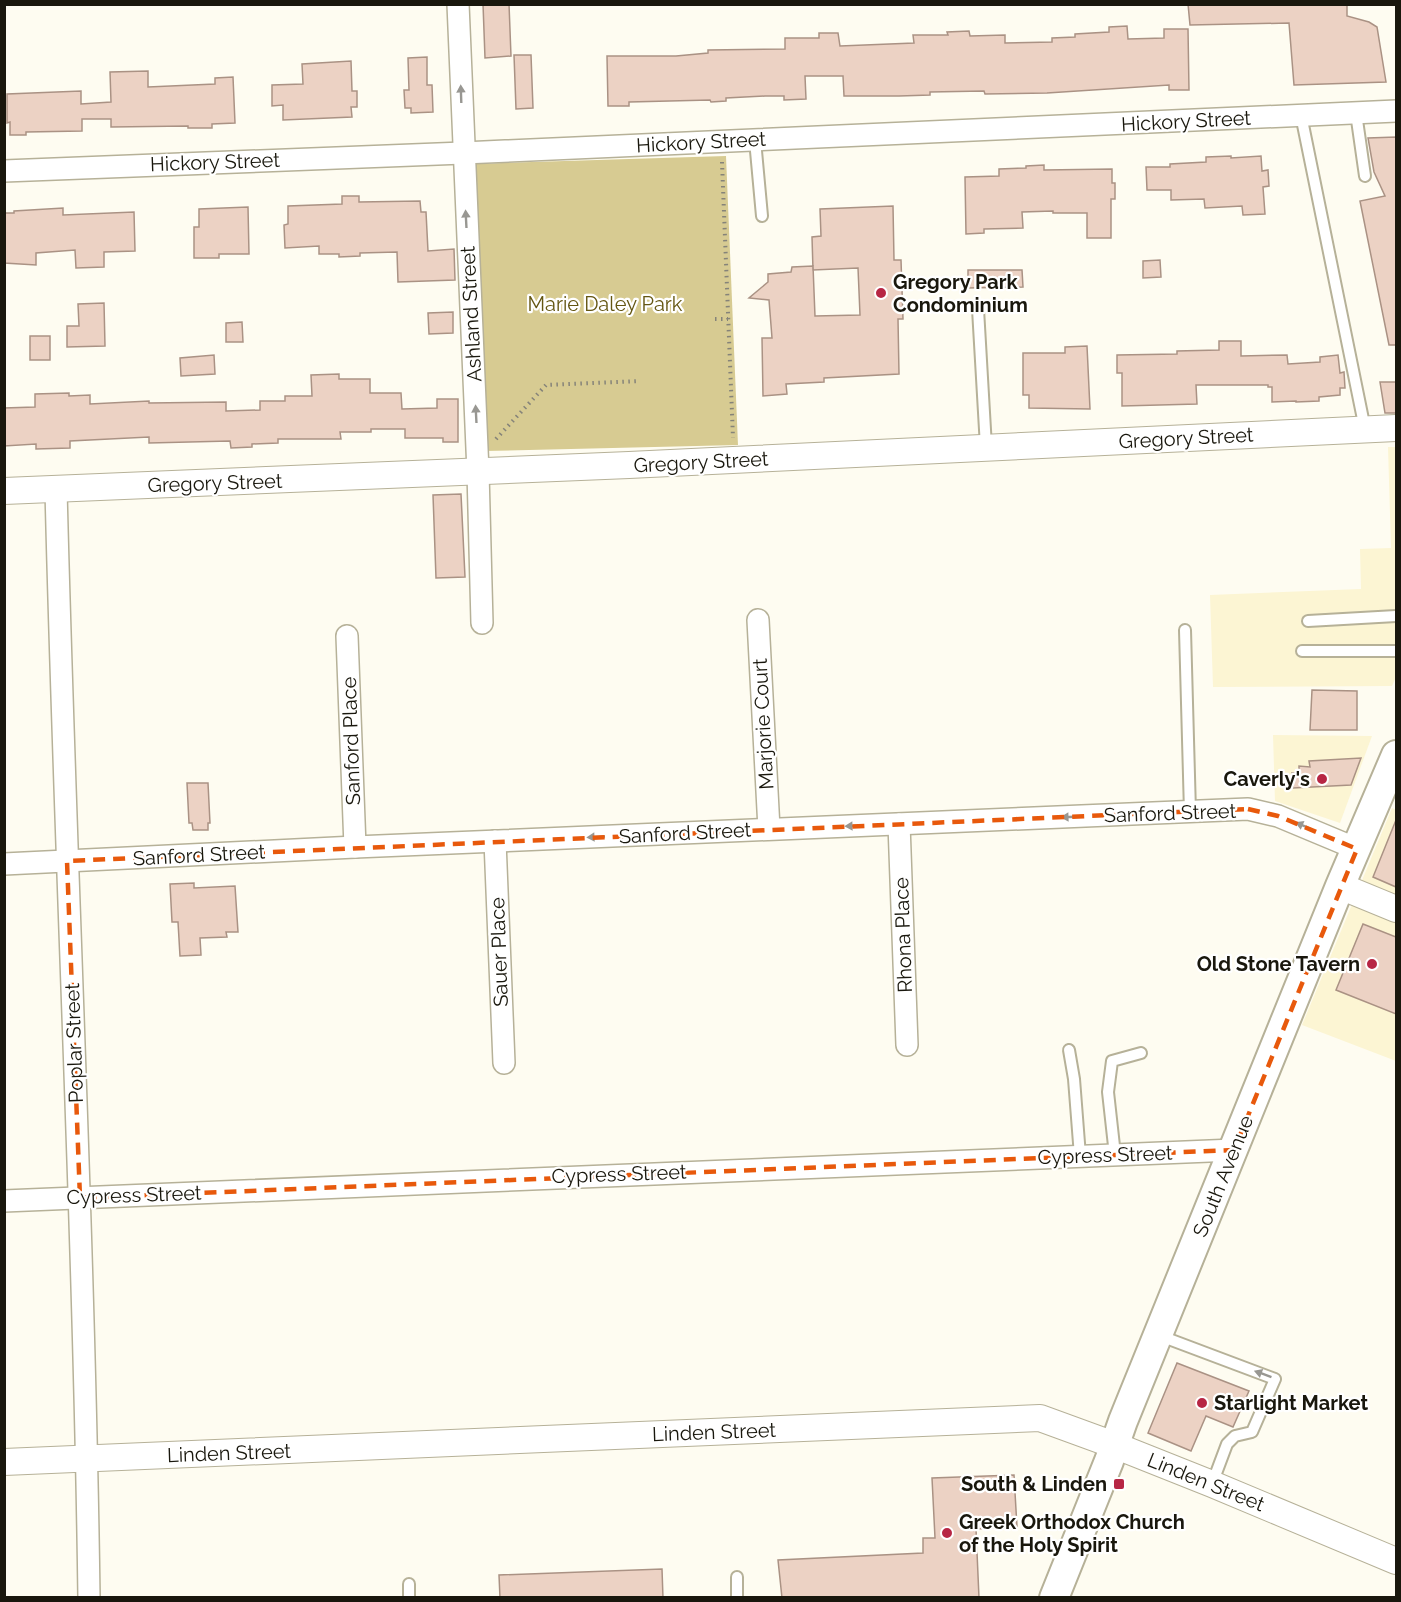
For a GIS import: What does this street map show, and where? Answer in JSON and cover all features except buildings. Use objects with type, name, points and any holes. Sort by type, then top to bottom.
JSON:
[{"type":"main road","name":"South Avenue","points":[[1054,1598],[1340,886],[1358,849],[1396,755]]},
{"type":"street","name":"Ashland Street","points":[[458,4],[478,472],[482,623]]},
{"type":"street","name":"Hickory Street","points":[[4,171],[1396,111]]},
{"type":"street","name":"Gregory Street","points":[[4,491],[478,472],[1396,428]]},
{"type":"street","name":"Poplar Street","points":[[56,489],[80,1198],[89,1598]]},
{"type":"street","name":"Marjorie Court","points":[[758,620],[769,829]]},
{"type":"street","name":"Sanford Place","points":[[347,636],[355,847]]},
{"type":"street","name":"Sanford Street","points":[[4,864],[1248,809],[1262,811],[1298,823],[1358,849]]},
{"type":"street","name":"Rhona Place","points":[[899,824],[908,1045]]},
{"type":"street","name":"Sauer Place","points":[[495,841],[504,1063]]},
{"type":"street","points":[[1340,886],[1396,909]]},
{"type":"street","name":"Cypress Street","points":[[4,1201],[1234,1150]]},
{"type":"street","name":"Linden Street","points":[[4,1462],[1040,1418],[1212,1484],[1396,1561]]},
{"type":"lane","points":[[1356,113],[1365,176]]},
{"type":"lane","points":[[1301,116],[1365,430]]},
{"type":"lane","points":[[755,140],[762,216]]},
{"type":"lane","points":[[978,309],[986,447]]},
{"type":"lane","points":[[1308,621],[1396,616]]},
{"type":"lane","points":[[1185,630],[1190,812]]},
{"type":"lane","points":[[1302,651],[1396,651]]},
{"type":"lane","points":[[1070,1050],[1080,1156]]},
{"type":"lane","points":[[1115,1155],[1108,1092],[1112,1061],[1141,1053]]},
{"type":"lane","points":[[1158,1335],[1275,1379],[1252,1432],[1235,1436],[1227,1444],[1212,1484]]},
{"type":"lane","points":[[737,1577],[737,1598]]},
{"type":"lane","points":[[409,1584],[409,1598]]},
{"type":"path","points":[[722,162],[733,438]]},
{"type":"path","points":[[715,319],[728,319]]},
{"type":"path","points":[[495,440],[546,385],[640,381]]},
{"type":"highlighted area","points":[[1248,809],[1278,816],[1357,849],[1234,1150],[80,1198],[67,861]]},
{"type":"shaded area","points":[[1388,447],[1396,447],[1396,677],[1392,686],[1213,687],[1210,595],[1361,589],[1360,549],[1391,548]]},
{"type":"shaded area","points":[[1273,735],[1372,736],[1340,823],[1275,801]]},
{"type":"shaded area","points":[[1392,808],[1396,810],[1396,1061],[1302,1025]]},
{"type":"green space","name":"Marie Daley Park","points":[[726,156],[738,445],[484,451],[472,164]]},
{"type":"place","name":"Gregory Park Condominium","points":[[881,293]]},
{"type":"place","name":"Caverly's","points":[[1322,779]]},
{"type":"place","name":"Old Stone Tavern","points":[[1372,964]]},
{"type":"place","name":"Starlight Market","points":[[1202,1403]]},
{"type":"place","name":"South & Linden","points":[[1119,1484]]},
{"type":"place","name":"Greek Orthodox Church of the Holy Spirit","points":[[947,1533]]}]
